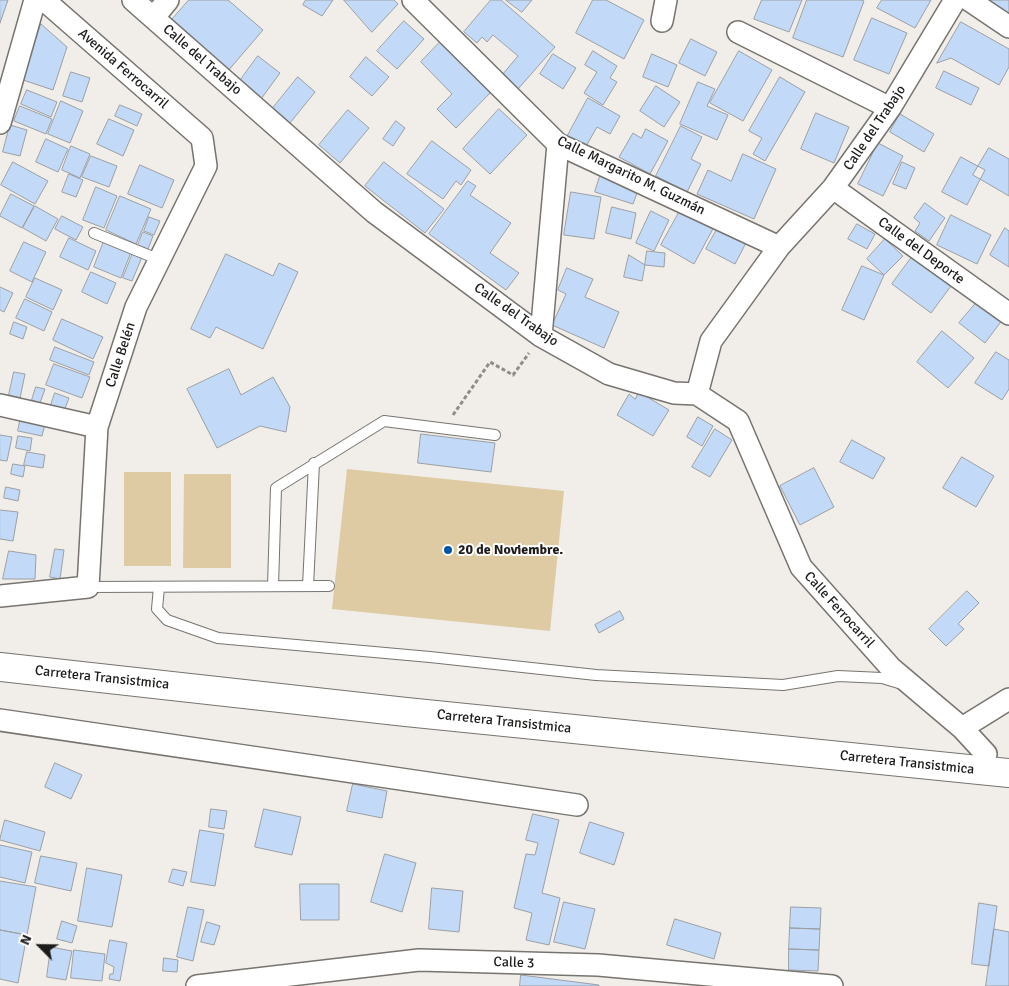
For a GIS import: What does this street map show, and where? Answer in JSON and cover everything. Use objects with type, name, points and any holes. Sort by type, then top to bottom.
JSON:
[{"type":"main road","name":"Carretera Transistmica","points":[[0,666],[406,712],[980,762],[1009,773]]},
{"type":"street","points":[[0,124],[35,0]]},
{"type":"street","name":"Avenida Ferrocarril","points":[[44,0],[202,138]]},
{"type":"street","name":"Calle del Trabajo","points":[[134,0],[374,212],[541,336],[609,374],[674,393],[697,394],[710,341],[779,247],[833,188],[890,108],[955,0]]},
{"type":"street","points":[[154,17],[168,0]]},
{"type":"street","name":"Calle Margarito M. Guzmán","points":[[413,0],[558,144],[779,247]]},
{"type":"street","points":[[662,21],[666,0]]},
{"type":"street","points":[[969,0],[1009,27]]},
{"type":"street","points":[[738,32],[890,108]]},
{"type":"street","name":"Calle Belén","points":[[88,587],[97,427],[136,307],[206,166],[202,138]]},
{"type":"street","points":[[541,336],[558,144]]},
{"type":"street","name":"Calle del Deporte","points":[[833,188],[1009,314]]},
{"type":"street","name":"Calle Ferrocarril","points":[[697,394],[738,420],[801,567],[892,668],[962,728],[980,762]]},
{"type":"street","points":[[0,405],[97,427]]},
{"type":"street","points":[[0,596],[88,587]]},
{"type":"street","points":[[962,728],[1009,699]]},
{"type":"street","points":[[0,720],[577,804]]},
{"type":"street","name":"Calle 3","points":[[197,986],[419,960],[598,965],[832,986]]},
{"type":"lane","points":[[94,233],[160,260]]},
{"type":"lane","points":[[274,586],[276,488],[384,421],[495,435]]},
{"type":"lane","points":[[308,586],[314,463]]},
{"type":"lane","points":[[88,587],[329,586]]},
{"type":"lane","points":[[159,587],[157,610],[167,620],[218,638],[430,657],[596,675],[783,685],[838,676],[882,678],[913,687]]},
{"type":"path","points":[[444,428],[490,362],[514,375],[541,336]]},
{"type":"shaded area","name":"20 de Noviembre.","points":[[347,469],[564,491],[550,631],[332,609]]},
{"type":"shaded area","points":[[124,472],[171,472],[171,566],[124,566]]},
{"type":"shaded area","points":[[184,474],[231,474],[231,568],[183,568]]},
{"type":"building","points":[[0,0],[8,0],[0,23]]},
{"type":"building","points":[[189,0],[228,0],[263,30],[227,72],[169,23]]},
{"type":"building","points":[[306,0],[333,0],[322,16],[303,5]]},
{"type":"building","points":[[344,0],[394,0],[398,4],[372,32]]},
{"type":"building","points":[[491,0],[501,0],[555,47],[518,89],[502,75],[518,56],[493,35],[487,42],[482,37],[477,43],[464,32]]},
{"type":"building","points":[[506,0],[532,0],[522,12]]},
{"type":"building","points":[[593,0],[606,0],[644,20],[624,59],[576,33]]},
{"type":"building","points":[[762,0],[802,0],[789,32],[754,19]]},
{"type":"building","points":[[807,0],[864,1],[843,57],[793,38]]},
{"type":"building","points":[[882,0],[931,0],[915,28],[877,8]]},
{"type":"building","points":[[981,0],[1009,0],[1009,16]]},
{"type":"building","points":[[872,18],[907,33],[889,74],[854,60]]},
{"type":"building","points":[[404,21],[424,39],[397,69],[377,51]]},
{"type":"building","points":[[961,22],[1009,49],[1009,67],[999,85],[951,58],[937,63]]},
{"type":"building","points":[[41,24],[67,47],[53,90],[23,80]]},
{"type":"building","points":[[691,39],[717,52],[705,76],[679,63]]},
{"type":"building","points":[[440,42],[491,92],[456,128],[437,109],[452,94],[421,62]]},
{"type":"building","points":[[593,51],[617,66],[610,78],[617,82],[603,105],[584,93],[597,72],[585,65]]},
{"type":"building","points":[[739,51],[772,70],[743,121],[710,103]]},
{"type":"building","points":[[553,54],[576,68],[563,89],[540,74]]},
{"type":"building","points":[[652,54],[677,65],[668,87],[643,77]]},
{"type":"building","points":[[258,56],[280,73],[261,99],[239,82]]},
{"type":"building","points":[[366,57],[389,77],[372,96],[350,77]]},
{"type":"building","points":[[944,71],[979,88],[971,105],[936,88]]},
{"type":"building","points":[[71,72],[90,78],[82,102],[63,96]]},
{"type":"building","points":[[298,77],[315,92],[290,123],[273,108]]},
{"type":"building","points":[[780,77],[805,92],[765,161],[753,154],[762,138],[749,131]]},
{"type":"building","points":[[698,82],[715,89],[707,106],[728,115],[717,140],[680,124]]},
{"type":"building","points":[[656,86],[680,102],[664,127],[640,111]]},
{"type":"building","points":[[27,90],[57,102],[51,117],[21,104]]},
{"type":"building","points":[[588,98],[620,116],[610,134],[597,127],[585,148],[567,137]]},
{"type":"building","points":[[61,101],[83,111],[70,143],[48,134]]},
{"type":"building","points":[[120,105],[142,114],[137,126],[115,116]]},
{"type":"building","points":[[20,106],[52,119],[46,134],[14,121]]},
{"type":"building","points":[[499,109],[527,135],[490,174],[463,149]]},
{"type":"building","points":[[348,110],[369,128],[340,163],[319,145]]},
{"type":"building","points":[[816,113],[849,127],[834,163],[801,149]]},
{"type":"building","points":[[900,114],[934,134],[924,152],[890,132]]},
{"type":"building","points":[[109,119],[134,130],[123,156],[97,144]]},
{"type":"building","points":[[396,121],[405,128],[393,146],[383,139]]},
{"type":"building","points":[[10,125],[27,130],[20,156],[3,152]]},
{"type":"building","points":[[681,126],[702,137],[691,159],[701,164],[687,192],[656,176]]},
{"type":"building","points":[[646,129],[668,141],[650,174],[619,157],[633,133],[641,138]]},
{"type":"building","points":[[46,139],[68,149],[58,172],[36,162]]},
{"type":"building","points":[[432,141],[471,170],[461,185],[456,181],[443,199],[407,174]]},
{"type":"building","points":[[878,143],[903,156],[883,196],[858,184]]},
{"type":"building","points":[[71,146],[90,154],[80,178],[62,170]]},
{"type":"building","points":[[989,148],[1009,159],[1009,196],[973,175]]},
{"type":"building","points":[[743,154],[776,169],[754,219],[697,194],[708,170],[731,181]]},
{"type":"building","points":[[91,156],[117,166],[109,187],[82,177]]},
{"type":"building","points":[[961,157],[985,170],[967,205],[942,192]]},
{"type":"building","points":[[13,162],[48,181],[35,204],[1,185]]},
{"type":"building","points":[[384,162],[444,209],[425,233],[365,186]]},
{"type":"building","points":[[902,162],[915,168],[906,189],[893,184]]},
{"type":"building","points":[[140,165],[174,180],[162,208],[128,194]]},
{"type":"building","points":[[601,173],[640,185],[633,204],[595,192]]},
{"type":"building","points":[[69,174],[83,180],[76,197],[62,192]]},
{"type":"building","points":[[468,181],[476,186],[470,195],[511,223],[490,253],[519,273],[506,290],[429,234]]},
{"type":"building","points":[[96,187],[117,196],[104,228],[83,220]]},
{"type":"building","points":[[571,192],[601,197],[594,239],[564,235]]},
{"type":"building","points":[[11,194],[34,206],[22,228],[0,216]]},
{"type":"building","points":[[120,196],[151,209],[136,244],[106,230]]},
{"type":"building","points":[[925,203],[945,218],[929,241],[915,231],[920,223],[914,218]]},
{"type":"building","points":[[35,206],[58,219],[46,241],[23,228]]},
{"type":"building","points":[[612,207],[636,213],[631,239],[606,233]]},
{"type":"building","points":[[681,209],[714,227],[694,264],[661,245]]},
{"type":"building","points":[[651,211],[669,220],[654,251],[636,243]]},
{"type":"building","points":[[951,215],[991,235],[977,264],[937,245]]},
{"type":"building","points":[[62,216],[83,227],[76,240],[55,229]]},
{"type":"building","points":[[149,217],[160,221],[154,235],[144,231]]},
{"type":"building","points":[[720,224],[747,241],[735,264],[706,249]]},
{"type":"building","points":[[857,224],[875,234],[867,249],[848,239]]},
{"type":"building","points":[[1005,228],[1009,231],[1009,267],[990,255]]},
{"type":"building","points":[[143,232],[153,236],[148,249],[138,245]]},
{"type":"building","points":[[69,238],[96,251],[88,270],[60,257]]},
{"type":"building","points":[[885,239],[903,256],[884,275],[867,259]]},
{"type":"building","points":[[104,241],[131,252],[121,278],[94,267]]},
{"type":"building","points":[[24,242],[46,252],[32,282],[10,271]]},
{"type":"building","points":[[647,251],[665,253],[664,267],[645,265]]},
{"type":"building","points":[[133,253],[142,257],[132,281],[123,278]]},
{"type":"building","points":[[226,254],[273,276],[279,263],[298,272],[263,349],[216,327],[210,338],[191,329]]},
{"type":"building","points":[[629,255],[645,265],[642,281],[624,277]]},
{"type":"building","points":[[912,257],[951,286],[931,313],[892,284]]},
{"type":"building","points":[[862,266],[884,275],[864,320],[842,310]]},
{"type":"building","points":[[567,268],[593,279],[585,297],[619,312],[604,348],[552,325],[566,294],[558,290]]},
{"type":"building","points":[[91,272],[116,283],[107,304],[82,292]]},
{"type":"building","points":[[35,278],[62,290],[53,310],[26,297]]},
{"type":"building","points":[[0,287],[13,293],[4,312],[0,310]]},
{"type":"building","points":[[25,299],[52,312],[44,331],[16,318]]},
{"type":"building","points":[[977,302],[1003,319],[985,343],[959,323]]},
{"type":"building","points":[[62,319],[103,337],[93,359],[53,340]]},
{"type":"building","points":[[14,322],[27,327],[23,339],[10,334]]},
{"type":"building","points":[[942,331],[974,358],[948,388],[917,362]]},
{"type":"building","points":[[55,347],[94,362],[89,375],[50,360]]},
{"type":"building","points":[[996,352],[1009,360],[1009,389],[1002,400],[975,383]]},
{"type":"building","points":[[54,364],[90,377],[82,398],[46,385]]},
{"type":"building","points":[[229,369],[241,395],[273,377],[290,407],[286,432],[260,426],[217,448],[187,389]]},
{"type":"building","points":[[14,372],[25,374],[20,398],[9,395]]},
{"type":"building","points":[[36,387],[45,389],[40,403],[32,400]]},
{"type":"building","points":[[639,392],[669,410],[653,436],[617,415],[629,394],[635,399]]},
{"type":"building","points":[[55,393],[69,398],[64,411],[51,405]]},
{"type":"building","points":[[22,412],[47,416],[42,436],[18,431]]},
{"type":"building","points":[[698,417],[713,426],[702,446],[687,437]]},
{"type":"building","points":[[715,429],[732,440],[710,477],[692,467]]},
{"type":"building","points":[[421,434],[495,443],[491,472],[418,463]]},
{"type":"building","points":[[0,435],[12,437],[7,461],[0,460]]},
{"type":"building","points":[[18,436],[32,438],[30,451],[16,448]]},
{"type":"building","points":[[852,440],[885,458],[873,479],[840,462]]},
{"type":"building","points":[[27,452],[45,455],[43,468],[24,465]]},
{"type":"building","points":[[962,457],[994,476],[976,507],[943,488]]},
{"type":"building","points":[[13,464],[25,466],[23,477],[11,474]]},
{"type":"building","points":[[814,468],[834,507],[800,525],[780,486]]},
{"type":"building","points":[[6,487],[20,490],[18,501],[4,498]]},
{"type":"building","points":[[0,510],[18,512],[13,541],[0,539]]},
{"type":"building","points":[[55,549],[64,550],[60,579],[50,577]]},
{"type":"building","points":[[9,551],[36,555],[35,579],[3,579]]},
{"type":"building","points":[[967,591],[979,603],[958,624],[964,629],[946,646],[929,629]]},
{"type":"building","points":[[620,611],[624,619],[599,633],[595,625]]},
{"type":"building","points":[[55,763],[82,775],[71,799],[45,787]]},
{"type":"building","points":[[353,784],[387,791],[382,818],[347,811]]},
{"type":"building","points":[[211,809],[227,811],[224,829],[209,827]]},
{"type":"building","points":[[264,809],[301,817],[292,855],[255,847]]},
{"type":"building","points":[[533,814],[559,820],[542,893],[560,898],[549,945],[526,940],[532,913],[514,908],[526,854],[535,855],[538,843],[526,840]]},
{"type":"building","points":[[5,820],[45,832],[40,851],[0,840]]},
{"type":"building","points":[[590,822],[624,833],[614,865],[580,853]]},
{"type":"building","points":[[200,830],[224,834],[215,886],[191,882]]},
{"type":"building","points":[[0,845],[32,852],[25,883],[0,877]]},
{"type":"building","points":[[385,854],[416,863],[402,912],[371,902]]},
{"type":"building","points":[[41,856],[77,863],[71,891],[35,883]]},
{"type":"building","points":[[87,868],[122,875],[112,927],[78,921]]},
{"type":"building","points":[[173,869],[187,872],[183,886],[169,882]]},
{"type":"building","points":[[0,881],[36,887],[27,935],[0,930]]},
{"type":"building","points":[[300,884],[339,884],[339,920],[301,920]]},
{"type":"building","points":[[432,888],[463,891],[459,932],[429,929]]},
{"type":"building","points":[[564,902],[595,909],[585,949],[554,942]]},
{"type":"building","points":[[979,903],[997,906],[989,966],[972,964]]},
{"type":"building","points":[[188,907],[204,910],[193,961],[177,957]]},
{"type":"building","points":[[791,907],[821,908],[820,929],[790,928]]},
{"type":"building","points":[[675,919],[721,933],[714,959],[667,945]]},
{"type":"building","points":[[62,921],[77,926],[72,943],[57,939]]},
{"type":"building","points":[[207,922],[220,926],[214,945],[201,942]]},
{"type":"building","points":[[790,928],[820,929],[819,950],[789,949]]},
{"type":"building","points":[[994,929],[1009,932],[1009,986],[986,986]]},
{"type":"building","points":[[0,930],[27,935],[18,983],[0,979]]},
{"type":"building","points":[[110,940],[127,943],[120,981],[109,979],[110,974],[113,974],[114,967],[106,963]]},
{"type":"building","points":[[51,947],[72,951],[66,980],[47,977]]},
{"type":"building","points":[[789,949],[819,950],[818,971],[789,970]]},
{"type":"building","points":[[74,950],[105,954],[102,981],[71,978]]},
{"type":"building","points":[[164,958],[178,960],[177,972],[163,971]]},
{"type":"building","points":[[521,975],[599,985],[599,986],[520,986]]},
{"type":"place","name":"20 de Noviembre.","points":[[448,550]]}]
